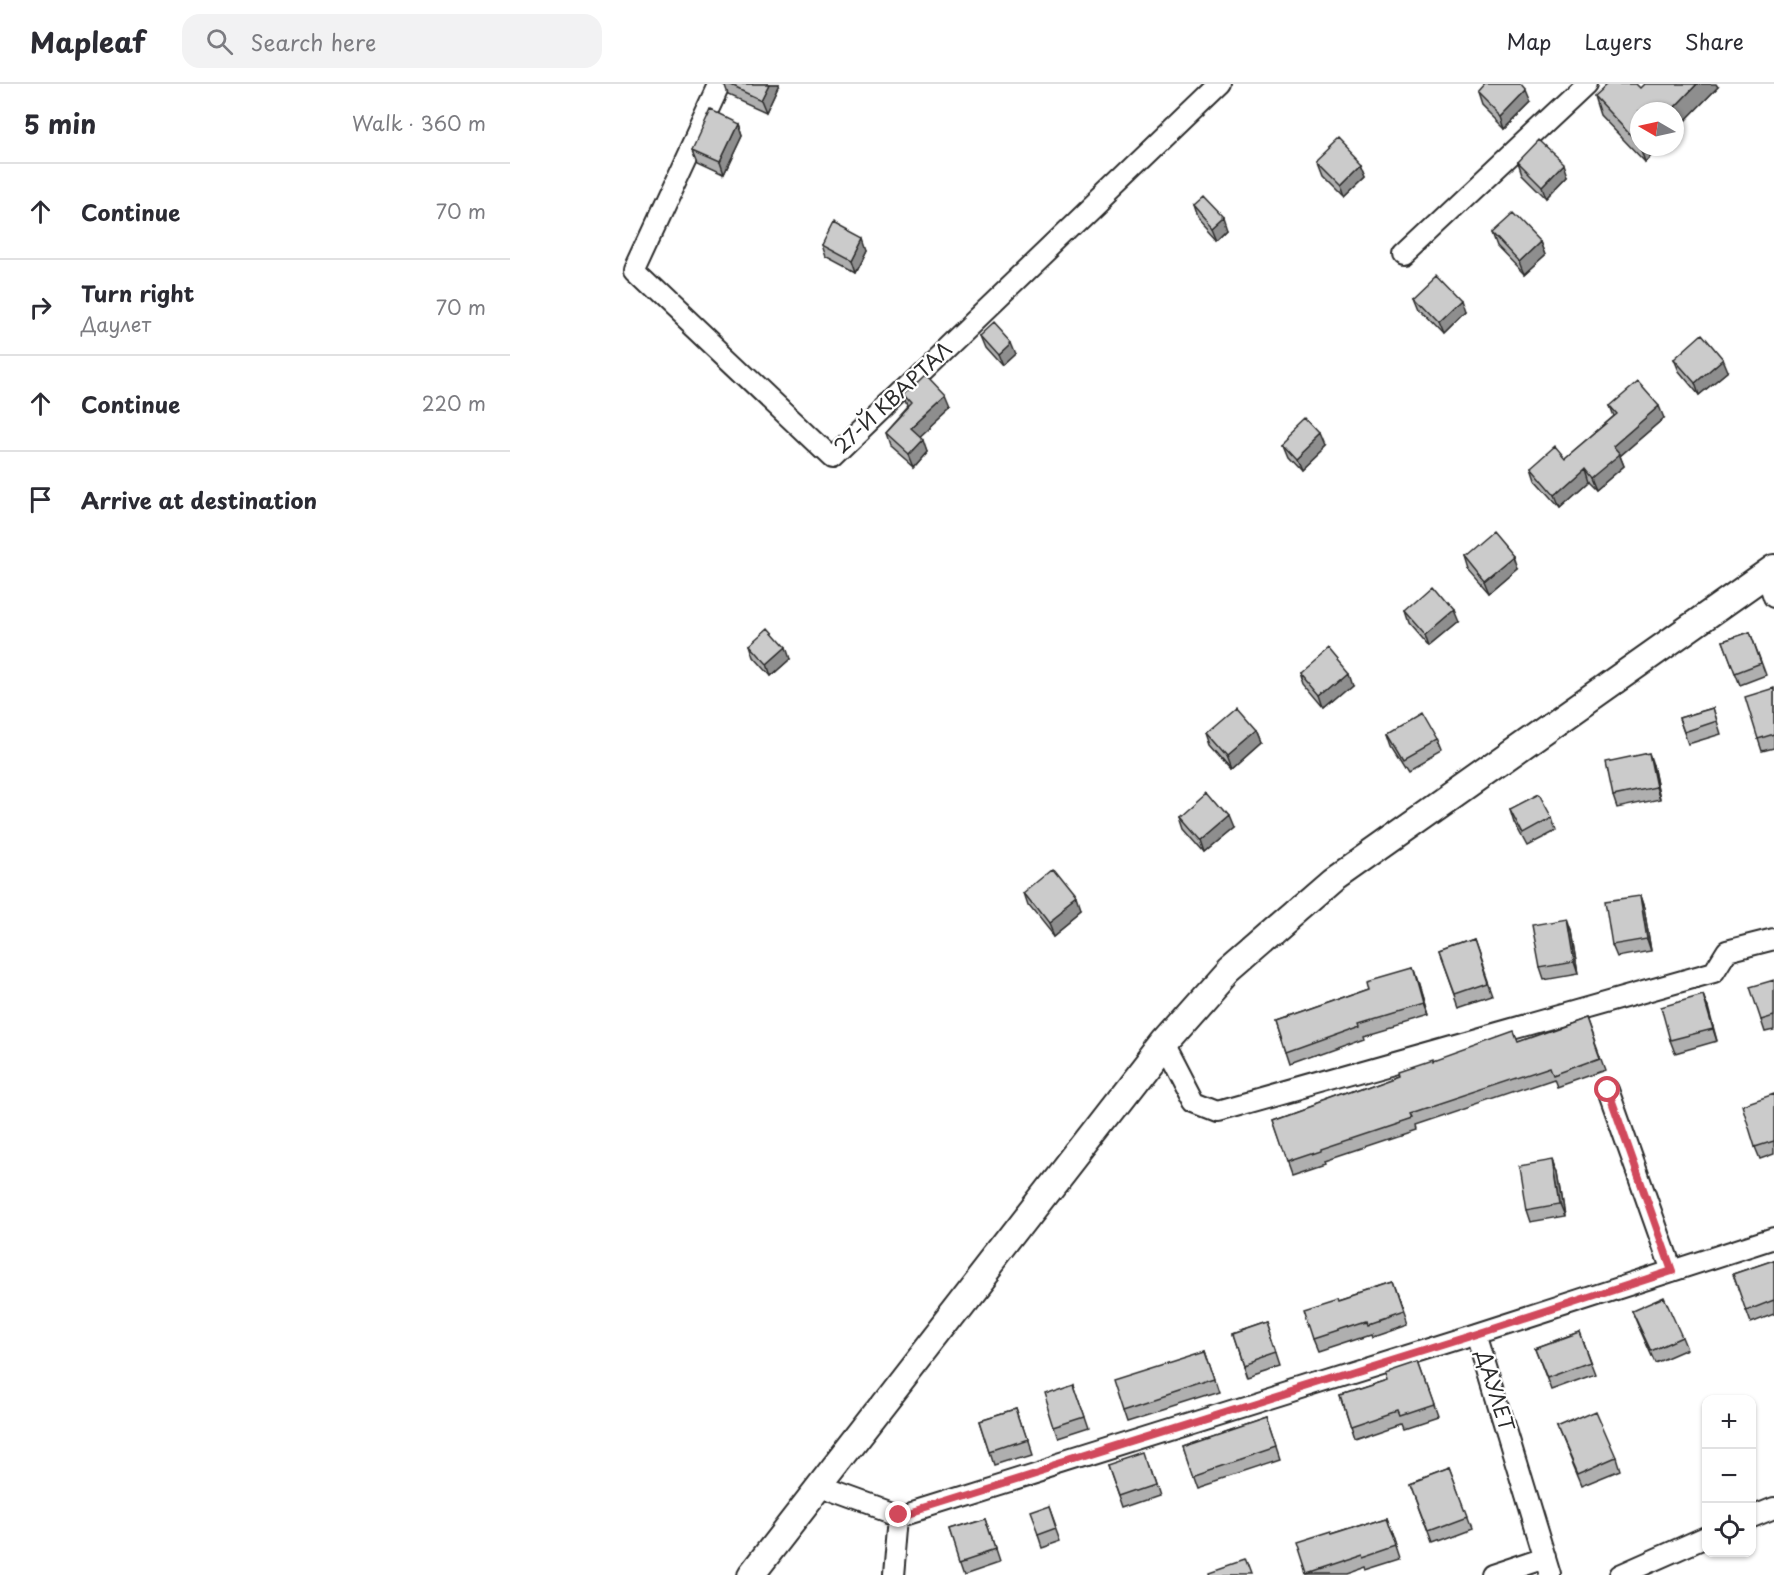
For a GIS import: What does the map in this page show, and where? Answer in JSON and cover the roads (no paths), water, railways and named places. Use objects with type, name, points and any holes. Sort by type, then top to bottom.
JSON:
[{"type":"street","name":"27-Й КВАРТАЛ","points":[[720,84],[633,270],[832,458],[1221,84]]},
{"type":"street","points":[[1404,255],[1586,84]]},
{"type":"street","points":[[751,1575],[1164,1042],[1228,971],[1334,879],[1771,579]]},
{"type":"street","points":[[1164,1042],[1195,1103],[1218,1112],[1714,972],[1727,951],[1774,939]]},
{"type":"street","points":[[1608,1090],[1672,1271]]},
{"type":"street","name":"ДАУЛЕТ","points":[[1547,1566],[1478,1334],[1774,1238]]},
{"type":"street","points":[[819,1486],[899,1515],[1478,1334]]},
{"type":"street","points":[[1756,1515],[1774,1508]]},
{"type":"street","points":[[894,1575],[899,1515]]},
{"type":"street","points":[[1620,1575],[1702,1539]]},
{"type":"street","points":[[1491,1575],[1547,1566]]}]
